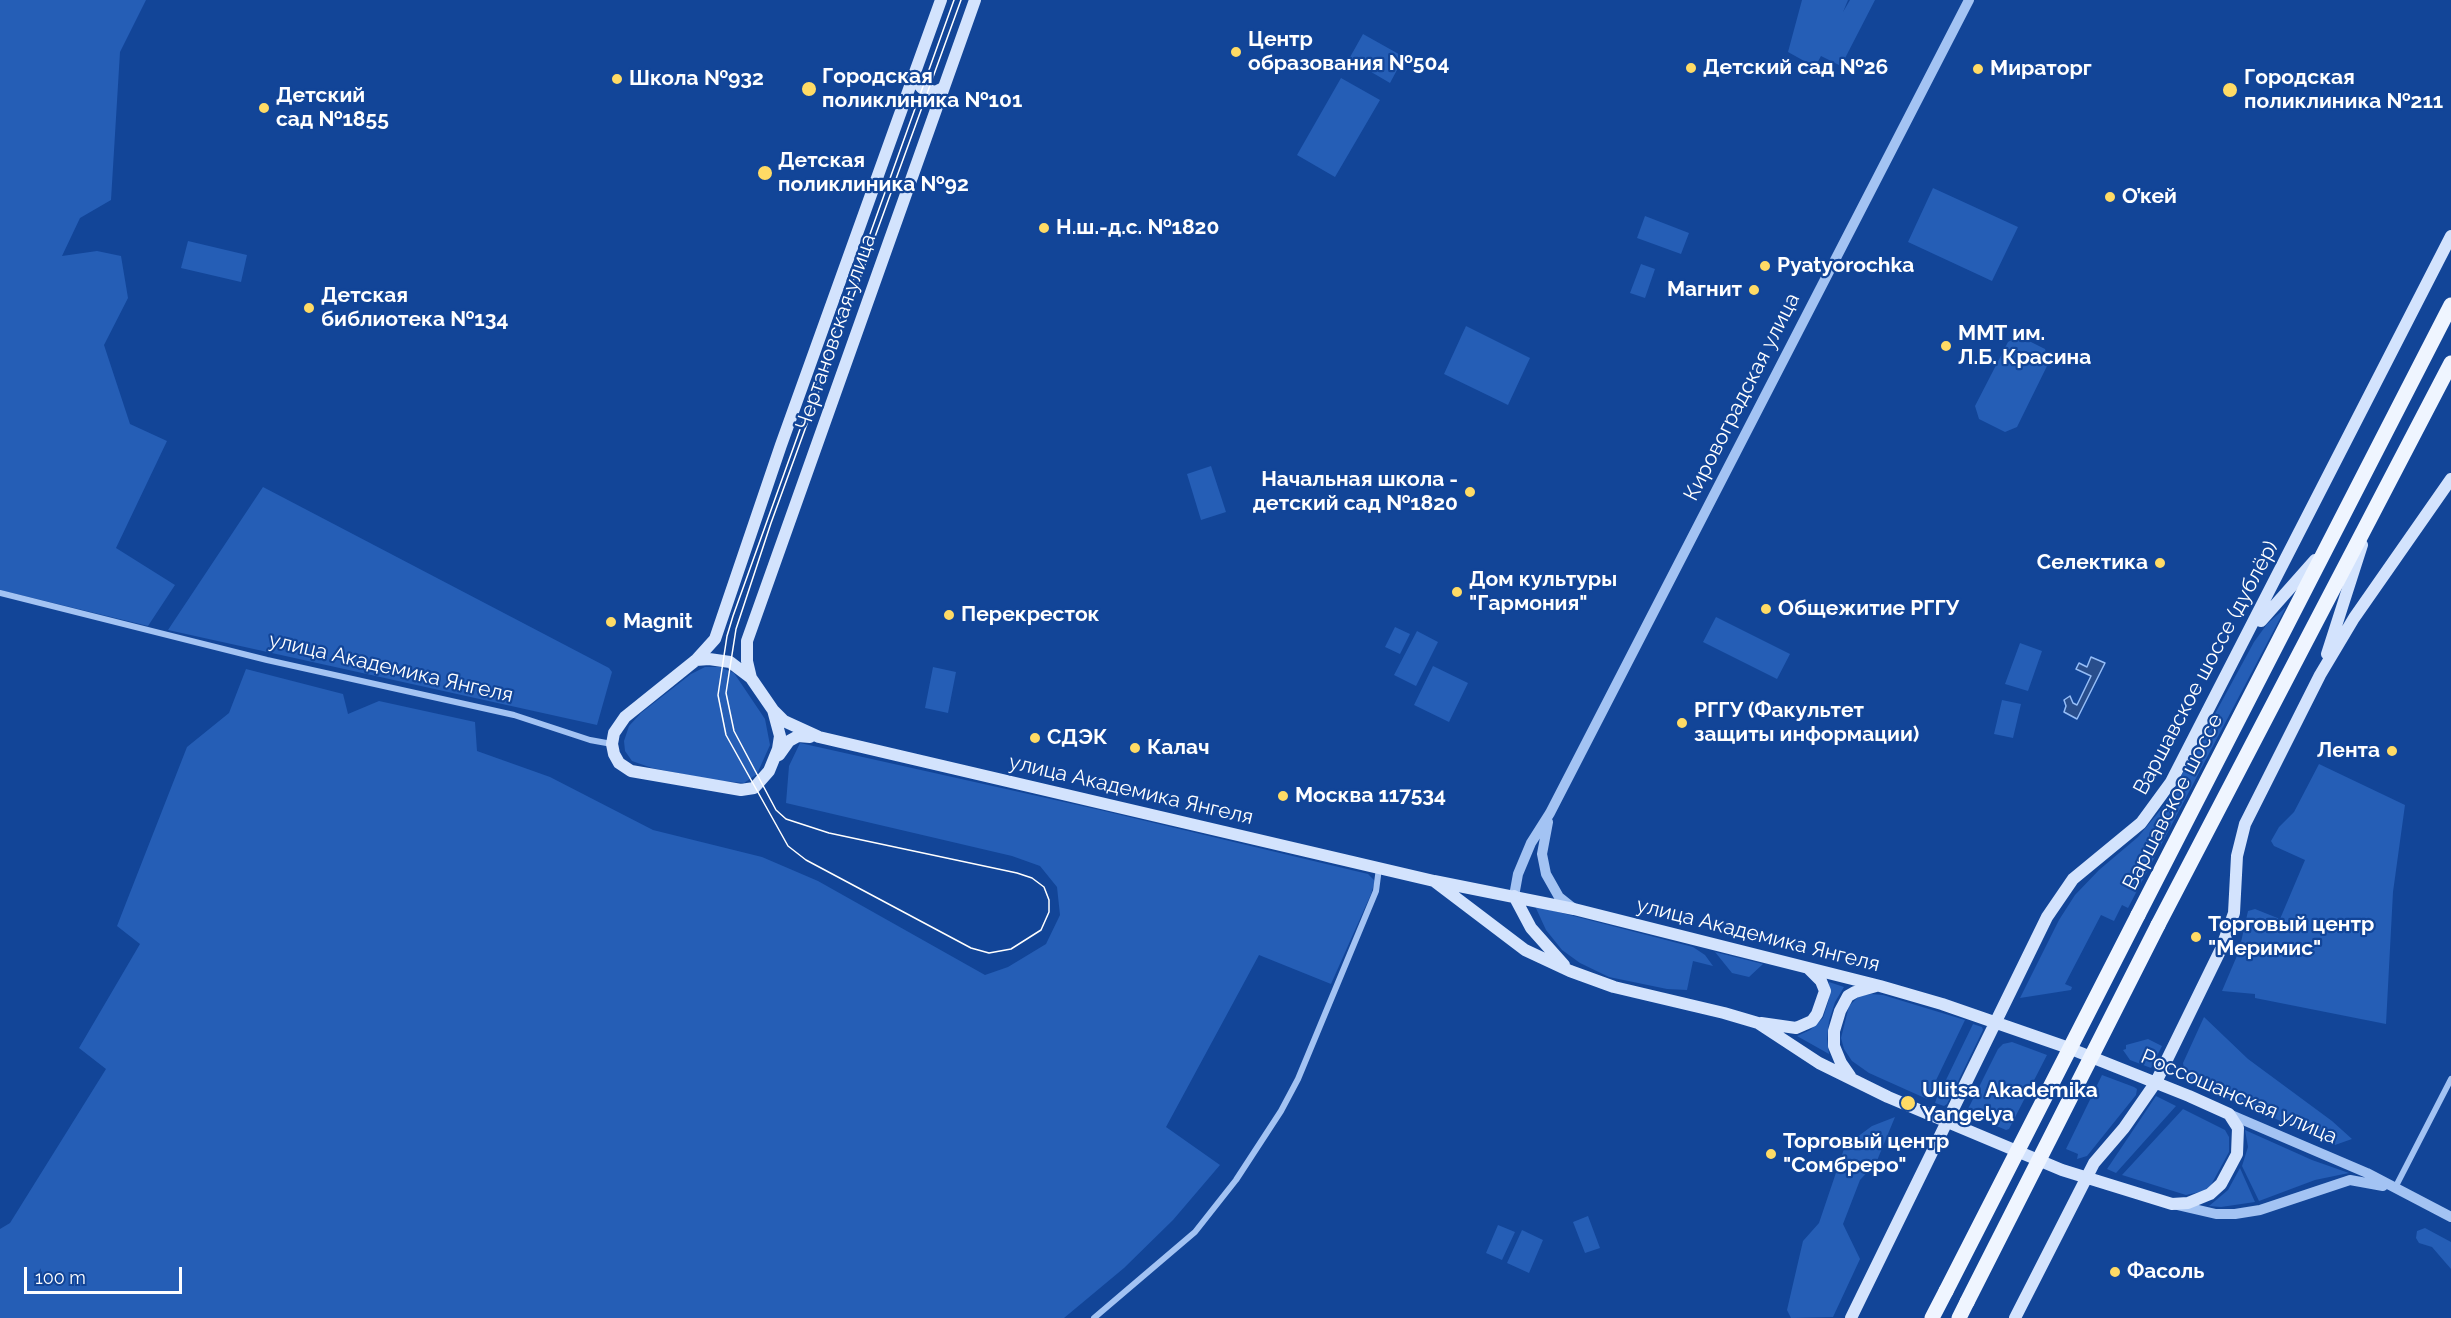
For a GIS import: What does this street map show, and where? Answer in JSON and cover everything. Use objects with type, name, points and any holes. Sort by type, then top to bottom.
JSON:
[{"type":"main road","name":"Чертановская улица","points":[[612,744],[614,733],[626,717],[696,660],[715,639],[781,445],[941,0]]},
{"type":"main road","name":"Чертановская улица","points":[[751,678],[747,661],[747,641],[975,0]]},
{"type":"main road","points":[[915,73],[916,81],[922,88],[935,92],[943,88]]},
{"type":"main road","name":"Варшавское шоссе (дублёр)","points":[[1851,1318],[2047,917],[2063,891],[2085,867],[2124,839],[2158,802],[2243,643],[2451,236]]},
{"type":"main road","name":"Варшавское шоссе","points":[[1932,1318],[2451,305]]},
{"type":"main road","name":"Варшавское шоссе","points":[[1959,1318],[2158,925],[2451,363]]},
{"type":"main road","points":[[2015,1318],[2094,1163],[2124,1128],[2156,1082],[2221,949],[2236,904],[2238,849],[2250,813],[2320,675],[2354,618],[2451,479]]},
{"type":"main road","points":[[2320,675],[2368,526]]},
{"type":"main road","points":[[2243,643],[2325,549]]},
{"type":"main road","name":"Чертановская улица","points":[[696,660],[730,662],[751,678],[772,710],[780,736],[778,749],[769,771]]},
{"type":"main road","points":[[772,710],[784,721],[819,737]]},
{"type":"main road","points":[[612,744],[614,754],[620,763],[631,771],[741,790],[754,788],[769,771],[789,741],[798,736],[819,737]]},
{"type":"main road","name":"улица Академика Янгеля","points":[[819,737],[1434,881],[1574,909],[1880,986],[2066,1047]]},
{"type":"main road","name":"улица Академика Янгеля","points":[[1434,881],[1525,950],[1570,971],[1614,987],[1758,1023],[1819,1062],[1946,1123],[2086,1178]]},
{"type":"main road","points":[[1514,896],[1531,928],[1570,971]]},
{"type":"main road","points":[[1758,1023],[1796,1028],[1812,1021],[1817,1014],[1824,990],[1821,981],[1807,967]]},
{"type":"main road","points":[[1852,1078],[1840,1064],[1834,1046],[1834,1031],[1840,1011],[1848,996],[1880,986]]},
{"type":"main road","name":"Россошанская улица","points":[[2066,1047],[2156,1082],[2229,1114]]},
{"type":"main road","points":[[2172,1204],[2200,1199],[2221,1184],[2231,1167],[2239,1142],[2238,1128],[2229,1114]]},
{"type":"main road","name":"Россошанская улица","points":[[2086,1178],[2172,1204]]},
{"type":"street","name":"Кировоградская улица","points":[[1514,896],[1523,859],[1550,813],[1970,0]]},
{"type":"street","name":"улица Академика Янгеля","points":[[0,593],[160,633],[514,715],[590,740],[612,744]]},
{"type":"street","name":"Кировоградская улица","points":[[1550,813],[1543,846],[1546,874],[1559,897],[1574,909]]},
{"type":"street","points":[[1094,1318],[1195,1232],[1236,1180],[1281,1111],[1298,1079],[1376,891],[1379,868]]},
{"type":"street","points":[[2395,1189],[2451,1079]]},
{"type":"street","name":"Россошанская улица","points":[[2229,1114],[2367,1173],[2451,1217]]},
{"type":"street","name":"Россошанская улица","points":[[2172,1204],[2216,1214],[2235,1214],[2260,1210],[2350,1180],[2395,1189]]},
{"type":"shaded area","points":[[0,0],[146,0],[120,52],[111,200],[80,218],[62,256],[97,251],[121,256],[128,298],[104,345],[130,424],[167,441],[116,548],[175,585],[148,626],[0,590]]},
{"type":"shaded area","points":[[1802,0],[1848,0],[1843,12],[1850,0],[1875,0],[1841,66],[1821,56],[1815,67],[1788,52]]},
{"type":"shaded area","points":[[1363,34],[1404,57],[1390,83],[1349,59]]},
{"type":"shaded area","points":[[1341,78],[1380,100],[1335,177],[1297,155]]},
{"type":"shaded area","points":[[1933,188],[2018,227],[1992,281],[1908,242]]},
{"type":"shaded area","points":[[1645,216],[1689,233],[1681,254],[1637,238]]},
{"type":"shaded area","points":[[188,241],[247,255],[241,282],[181,268]]},
{"type":"shaded area","points":[[1641,264],[1655,269],[1645,298],[1630,293]]},
{"type":"shaded area","points":[[1466,326],[1530,358],[1508,405],[1444,374]]},
{"type":"shaded area","points":[[2019,336],[2045,349],[2049,362],[2017,427],[2005,432],[1979,419],[1975,406],[2008,342]]},
{"type":"shaded area","points":[[1211,466],[1226,512],[1201,520],[1187,474]]},
{"type":"shaded area","points":[[263,487],[609,668],[612,672],[597,725],[168,630]]},
{"type":"shaded area","points":[[2286,607],[2128,908],[2122,905],[2114,921],[2101,915],[2065,984],[2072,987],[2071,990],[2020,998],[2059,920],[2075,895],[2099,870],[2138,837],[2167,802],[2254,642],[2267,624]]},
{"type":"shaded area","points":[[1716,617],[1790,654],[1777,679],[1703,642]]},
{"type":"shaded area","points":[[1395,627],[1410,634],[1400,654],[1385,647]]},
{"type":"shaded area","points":[[1417,631],[1438,642],[1416,686],[1394,675]]},
{"type":"shaded area","points":[[2020,643],[2042,651],[2028,691],[2005,684]]},
{"type":"shaded area","points":[[2091,657],[2105,663],[2077,719],[2064,712],[2066,706],[2064,700],[2070,696],[2073,703],[2077,705],[2091,676],[2076,669],[2079,663],[2087,667]]},
{"type":"shaded area","points":[[1433,666],[1468,683],[1449,722],[1414,705]]},
{"type":"shaded area","points":[[705,667],[720,667],[734,673],[765,719],[770,745],[757,774],[744,783],[713,780],[652,768],[632,761],[625,751],[624,741],[629,726],[641,713],[691,674]]},
{"type":"shaded area","points":[[933,667],[956,672],[948,713],[925,708]]},
{"type":"shaded area","points":[[246,669],[343,694],[348,714],[379,701],[475,722],[477,751],[550,777],[653,830],[762,857],[818,881],[985,975],[1008,967],[1046,944],[1060,915],[1057,887],[1040,866],[1012,856],[786,803],[789,766],[800,743],[1100,810],[1368,874],[1375,881],[1331,984],[1259,955],[1166,1127],[1220,1165],[1173,1220],[1124,1268],[1064,1318],[0,1318],[0,1229],[10,1223],[106,1069],[79,1048],[140,944],[117,926],[187,747],[229,713]]},
{"type":"shaded area","points":[[2002,700],[2021,704],[2013,738],[1994,734]]},
{"type":"shaded area","points":[[2319,764],[2405,805],[2393,892],[2386,1024],[2255,998],[2255,994],[2222,991],[2239,951],[2248,911],[2255,909],[2280,919],[2305,860],[2274,846],[2271,841],[2279,827],[2294,812]]},
{"type":"shaded area","points":[[1535,906],[1693,947],[1705,955],[1713,966],[1693,961],[1687,990],[1667,989],[1609,977],[1580,963],[1562,950],[1546,930]]},
{"type":"shaded area","points":[[1715,952],[1763,964],[1749,977],[1732,973]]},
{"type":"shaded area","points":[[1829,982],[1844,987],[1835,1002],[1829,1021],[1827,1039],[1829,1054],[1797,1036],[1810,1030],[1823,1018],[1829,999]]},
{"type":"shaded area","points":[[1883,995],[1965,1020],[1927,1099],[1869,1073],[1852,1061],[1844,1049],[1841,1038],[1849,1006],[1859,996]]},
{"type":"shaded area","points":[[2204,1017],[2248,1059],[2332,1121],[2352,1139],[2335,1145],[2192,1082],[2185,1074],[2183,1063]]},
{"type":"shaded area","points":[[1973,1024],[1982,1027],[1983,1030],[1947,1104],[1944,1106],[1935,1103],[1941,1085],[1945,1082]]},
{"type":"shaded area","points":[[2148,1039],[2162,1046],[2151,1068],[2130,1060],[2123,1050],[2126,1049],[2126,1045]]},
{"type":"shaded area","points":[[2012,1042],[2047,1055],[2009,1129],[2006,1130],[1966,1113],[1998,1049],[2003,1044]]},
{"type":"shaded area","points":[[2102,1075],[2134,1087],[2137,1089],[2136,1095],[2087,1156],[2077,1159],[2078,1154],[2066,1149]]},
{"type":"shaded area","points":[[2156,1096],[2176,1106],[2116,1173],[2107,1169]]},
{"type":"shaded area","points":[[2183,1109],[2225,1130],[2229,1137],[2229,1152],[2211,1185],[2204,1191],[2186,1195],[2122,1175]]},
{"type":"shaded area","points":[[1895,1117],[1876,1163],[1860,1180],[1843,1224],[1860,1259],[1833,1317],[1791,1318],[1787,1310],[1803,1241],[1819,1223],[1845,1146],[1872,1126]]},
{"type":"shaded area","points":[[2245,1130],[2312,1160],[2349,1173],[2315,1180],[2259,1201],[2242,1166],[2248,1147]]},
{"type":"shaded area","points":[[2240,1168],[2255,1202],[2221,1207],[2209,1206],[2228,1190]]},
{"type":"shaded area","points":[[1588,1216],[1600,1248],[1585,1253],[1573,1222]]},
{"type":"shaded area","points":[[1498,1225],[1515,1232],[1502,1260],[1486,1253]]},
{"type":"shaded area","points":[[2425,1228],[2451,1242],[2451,1269],[2432,1247],[2419,1243],[2416,1238],[2417,1231]]},
{"type":"shaded area","points":[[1522,1230],[1543,1240],[1529,1273],[1507,1263]]},
{"type":"tram line","points":[[954,0],[733,616],[727,636],[718,695],[726,735],[788,846],[806,860],[971,948],[989,953],[1011,949],[1041,930],[1049,912],[1049,900],[1044,887],[1032,878],[1017,873],[829,833],[786,819],[776,810],[734,731],[726,693],[736,629],[771,523],[961,0]]},
{"type":"place","name":"Центр образования №504","points":[[1236,52]]},
{"type":"place","name":"Детский сад №26","points":[[1691,68]]},
{"type":"place","name":"Мираторг","points":[[1978,69]]},
{"type":"place","name":"Школа №932","points":[[617,79]]},
{"type":"place","name":"Городская поликлиника №101","points":[[809,89]]},
{"type":"place","name":"Городская поликлиника №211","points":[[2230,90]]},
{"type":"place","name":"Детский сад №1855","points":[[264,108]]},
{"type":"place","name":"Детская поликлиника №92","points":[[765,173]]},
{"type":"place","name":"О’кей","points":[[2110,197]]},
{"type":"place","name":"Н.ш.-д.с. №1820","points":[[1044,228]]},
{"type":"place","name":"Pyatyorochka","points":[[1765,266]]},
{"type":"place","name":"Магнит","points":[[1754,290]]},
{"type":"place","name":"Детская библиотека №134","points":[[309,308]]},
{"type":"place","name":"ММТ им. Л.Б. Красина","points":[[1946,346]]},
{"type":"place","name":"Начальная школа - детский сад №1820","points":[[1470,492]]},
{"type":"place","name":"Селектика","points":[[2160,563]]},
{"type":"place","name":"Дом культуры \"Гармония\"","points":[[1457,592]]},
{"type":"place","name":"Общежитие РГГУ","points":[[1766,609]]},
{"type":"place","name":"Перекресток","points":[[949,615]]},
{"type":"place","name":"Magnit","points":[[611,622]]},
{"type":"place","name":"РГГУ (Факультет защиты информации)","points":[[1682,723]]},
{"type":"place","name":"СДЭК","points":[[1035,738]]},
{"type":"place","name":"Калач","points":[[1135,748]]},
{"type":"place","name":"Лента","points":[[2392,751]]},
{"type":"place","name":"Москва 117534","points":[[1283,796]]},
{"type":"place","name":"Торговый центр \"Меримис\"","points":[[2196,937]]},
{"type":"place","name":"Ulitsa Akademika Yangelya","points":[[1908,1103]]},
{"type":"place","name":"Торговый центр \"Сомбреро\"","points":[[1771,1154]]},
{"type":"place","name":"Фасоль","points":[[2115,1272]]}]
